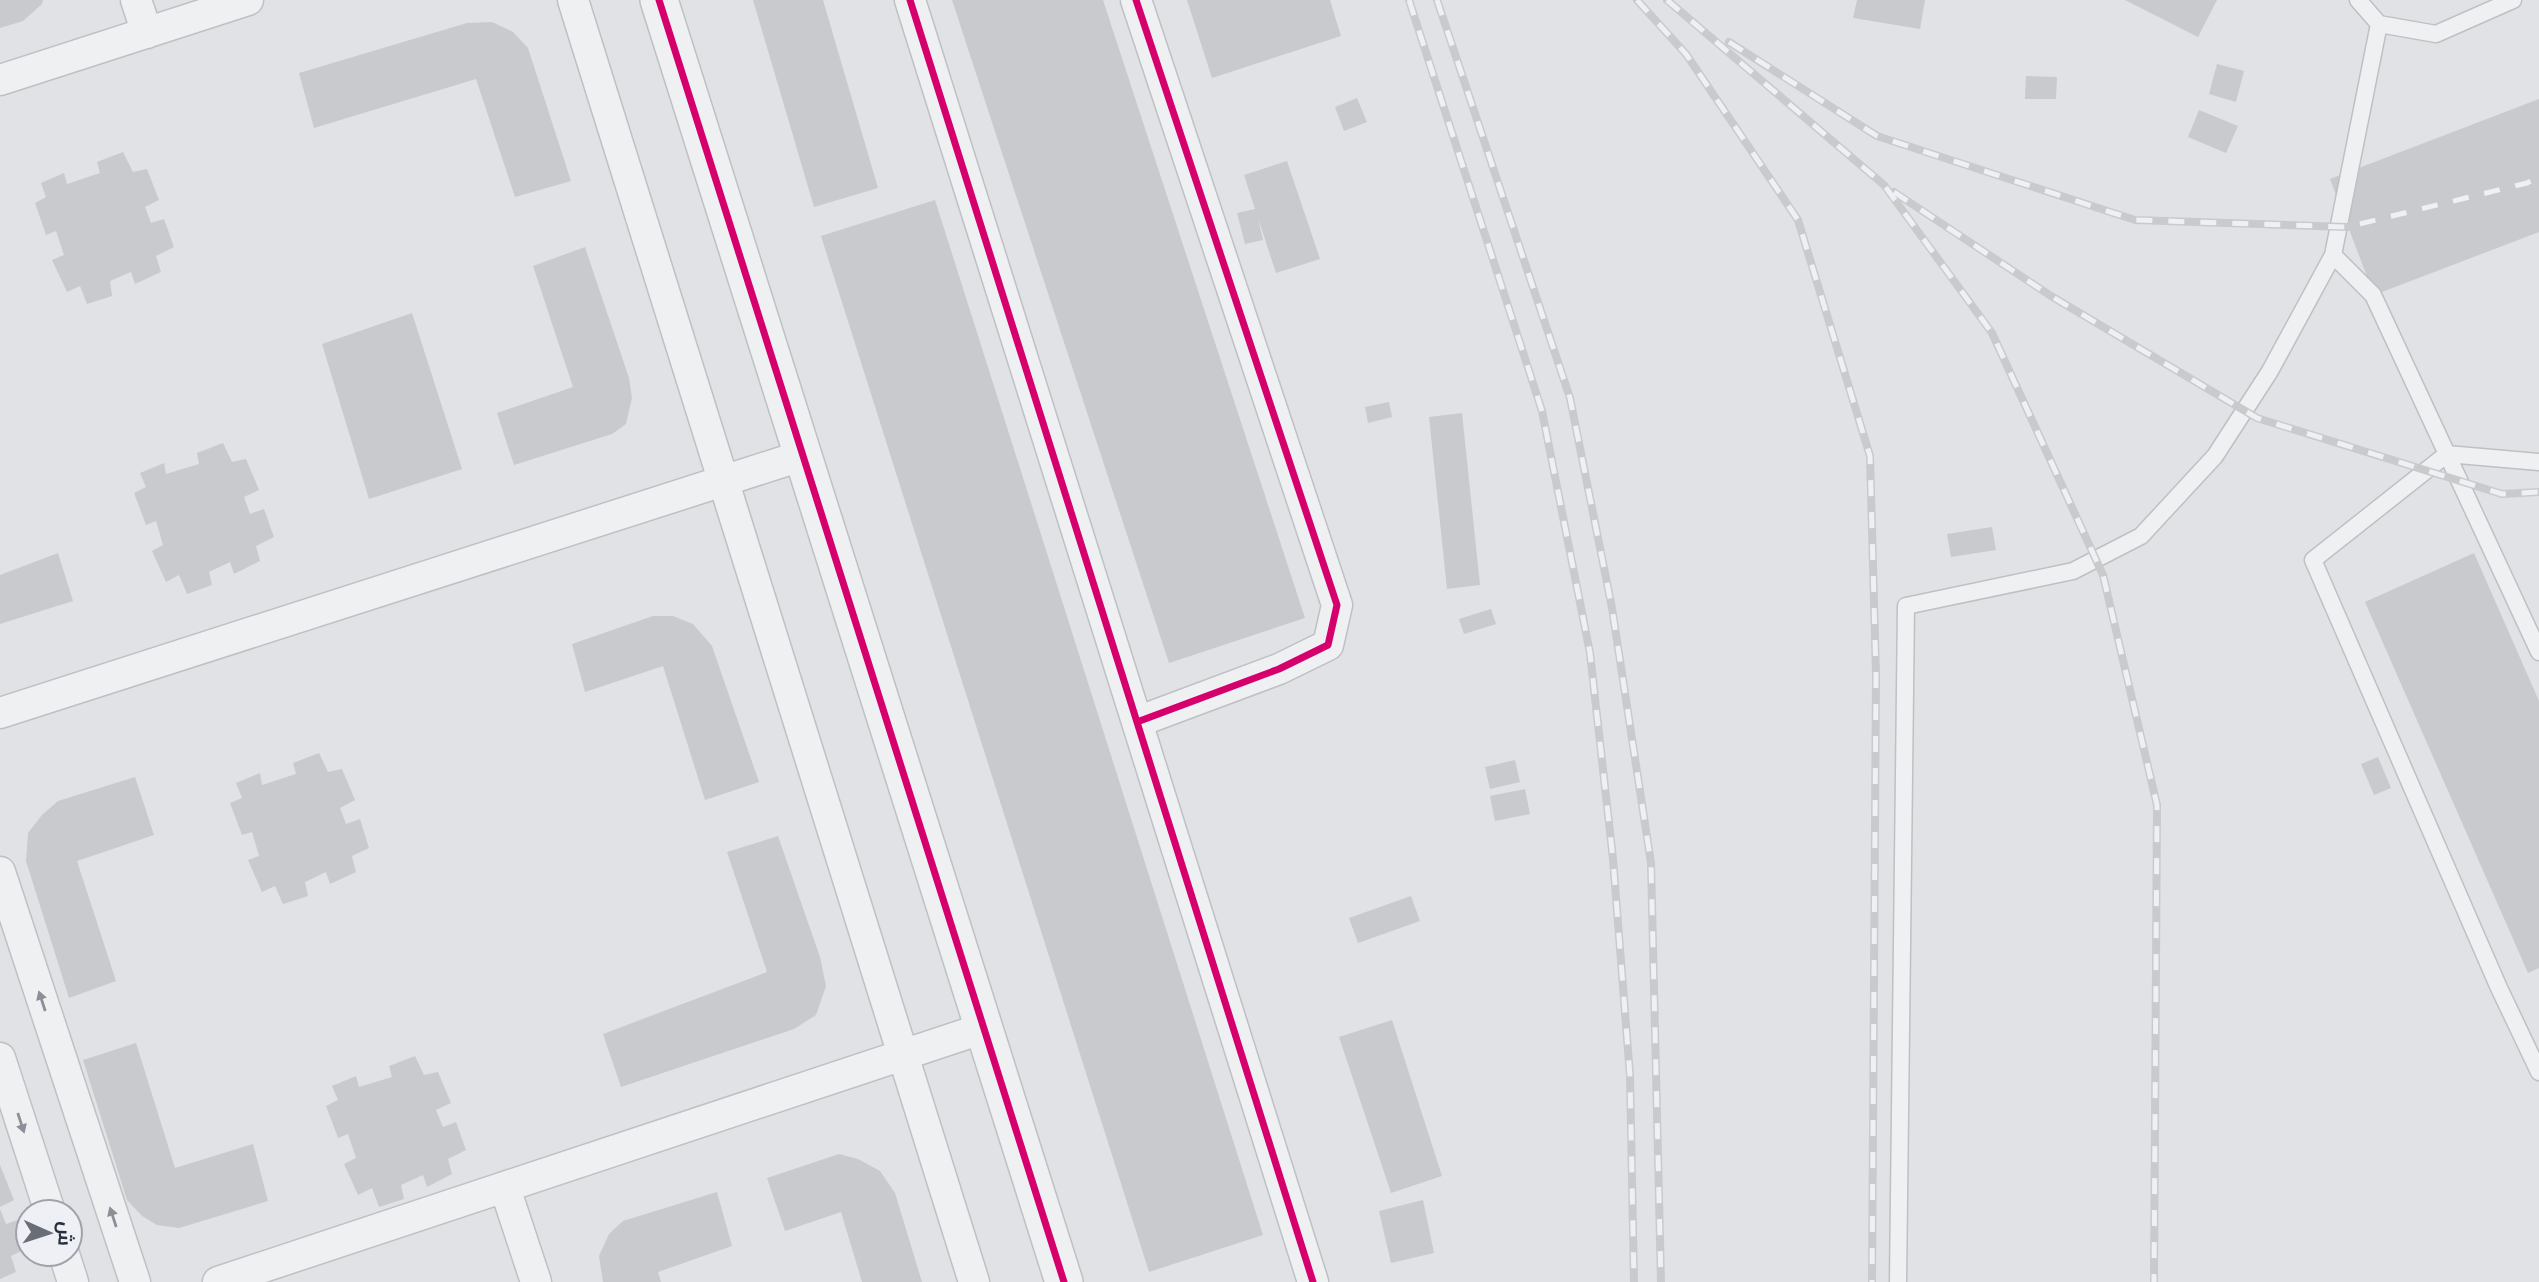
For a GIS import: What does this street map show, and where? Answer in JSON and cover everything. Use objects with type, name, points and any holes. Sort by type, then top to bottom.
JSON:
[{"type":"street","points":[[136,0],[147,33]]},
{"type":"street","points":[[0,80],[248,0]]},
{"type":"street","points":[[573,0],[974,1282]]},
{"type":"street","points":[[659,0],[1064,1282]]},
{"type":"street","points":[[910,0],[1313,1282]]},
{"type":"street","points":[[1136,0],[1337,605],[1328,645],[1279,669],[1137,722]]},
{"type":"street","points":[[0,713],[804,456]]},
{"type":"street","points":[[0,872],[135,1282]]},
{"type":"street","points":[[218,1282],[984,1028]]},
{"type":"street","points":[[0,1058],[45,1198]]},
{"type":"street","points":[[505,1188],[536,1282]]},
{"type":"lane","points":[[2358,0],[2379,24],[2436,34],[2513,0]]},
{"type":"lane","points":[[1898,1282],[1906,606],[2073,571],[2141,536],[2215,456],[2270,371],[2333,255],[2379,24]]},
{"type":"lane","points":[[2333,255],[2373,295],[2539,652]]},
{"type":"lane","points":[[2539,462],[2447,454],[2313,560],[2499,988],[2539,1072]]},
{"type":"building","points":[[0,0],[43,0],[23,21],[0,28]]},
{"type":"building","points":[[753,0],[823,0],[878,188],[814,207]]},
{"type":"building","points":[[952,0],[1103,0],[1305,618],[1169,663]]},
{"type":"building","points":[[1187,0],[1330,0],[1341,36],[1212,78]]},
{"type":"building","points":[[1857,0],[1925,0],[1920,29],[1853,18]]},
{"type":"building","points":[[2125,0],[2217,0],[2198,37]]},
{"type":"building","points":[[492,22],[513,32],[528,48],[571,181],[515,197],[476,79],[314,128],[299,73],[467,23]]},
{"type":"building","points":[[2217,64],[2244,71],[2236,102],[2209,94]]},
{"type":"building","points":[[2026,76],[2057,77],[2056,99],[2025,99]]},
{"type":"building","points":[[1357,98],[1367,122],[1344,131],[1335,107]]},
{"type":"building","points":[[2539,99],[2539,232],[2374,295],[2330,179]]},
{"type":"building","points":[[2199,110],[2238,126],[2226,153],[2188,137]]},
{"type":"building","points":[[123,152],[133,172],[147,169],[159,200],[145,207],[151,223],[164,219],[174,247],[156,256],[161,272],[135,284],[131,272],[110,281],[112,296],[87,304],[80,286],[67,292],[52,260],[64,255],[56,231],[46,235],[35,203],[46,197],[41,183],[64,173],[67,184],[100,173],[97,162]]},
{"type":"building","points":[[1287,161],[1320,259],[1276,273],[1258,218],[1263,240],[1245,244],[1237,213],[1255,209],[1244,175]]},
{"type":"building","points":[[935,200],[1263,1235],[1149,1272],[821,236]]},
{"type":"building","points":[[585,247],[629,378],[632,398],[626,424],[612,434],[514,465],[497,413],[573,387],[533,266]]},
{"type":"building","points":[[412,313],[462,469],[369,499],[322,344]]},
{"type":"building","points":[[1389,402],[1392,417],[1368,423],[1365,407]]},
{"type":"building","points":[[1462,413],[1480,585],[1447,589],[1429,417]]},
{"type":"building","points":[[223,443],[232,462],[246,459],[259,490],[244,497],[250,514],[264,509],[274,537],[256,546],[260,561],[234,574],[230,562],[209,572],[212,585],[187,594],[179,575],[166,582],[152,551],[163,545],[156,521],[146,525],[134,493],[146,487],[140,473],[164,463],[166,474],[199,464],[197,453]]},
{"type":"building","points":[[1992,527],[1996,550],[1951,557],[1947,534]]},
{"type":"building","points":[[58,553],[73,601],[0,624],[0,575]]},
{"type":"building","points":[[2474,553],[2539,701],[2539,968],[2528,973],[2365,602]]},
{"type":"building","points":[[1491,609],[1496,624],[1464,634],[1459,619]]},
{"type":"building","points":[[653,616],[673,616],[693,624],[712,646],[759,782],[705,800],[663,666],[585,692],[572,644]]},
{"type":"building","points":[[319,753],[328,772],[342,769],[355,800],[340,808],[346,824],[360,819],[369,848],[352,856],[356,872],[330,884],[326,872],[305,882],[308,896],[283,904],[275,886],[262,892],[248,860],[259,856],[252,832],[242,835],[230,803],[242,798],[236,783],[260,773],[262,785],[296,774],[293,763]]},
{"type":"building","points":[[2378,757],[2391,788],[2374,795],[2361,764]]},
{"type":"building","points":[[1515,760],[1520,782],[1490,789],[1485,767]]},
{"type":"building","points":[[135,777],[154,835],[77,861],[116,981],[69,998],[26,861],[28,833],[58,801]]},
{"type":"building","points":[[1525,789],[1530,814],[1495,821],[1490,796]]},
{"type":"building","points":[[778,836],[820,957],[826,986],[816,1015],[794,1029],[621,1087],[603,1034],[767,972],[727,852]]},
{"type":"building","points":[[1411,896],[1420,921],[1358,943],[1349,918]]},
{"type":"building","points":[[1392,1020],[1442,1176],[1391,1193],[1339,1037]]},
{"type":"building","points":[[136,1043],[175,1168],[253,1144],[268,1201],[179,1228],[157,1225],[142,1216],[127,1200],[83,1060]]},
{"type":"building","points":[[415,1056],[424,1075],[438,1072],[451,1103],[436,1110],[443,1127],[456,1122],[466,1150],[448,1159],[452,1174],[427,1187],[423,1175],[401,1185],[404,1199],[379,1207],[372,1188],[358,1195],[344,1164],[356,1158],[348,1134],[338,1138],[326,1106],[338,1100],[332,1086],[356,1076],[359,1087],[392,1077],[389,1066]]},
{"type":"building","points":[[839,1154],[858,1159],[880,1171],[895,1193],[922,1282],[862,1282],[841,1212],[785,1231],[767,1178]]},
{"type":"building","points":[[0,1165],[14,1200],[0,1207]]},
{"type":"building","points":[[717,1192],[732,1246],[658,1272],[661,1282],[603,1282],[599,1256],[609,1234],[623,1221]]},
{"type":"building","points":[[1423,1200],[1434,1253],[1391,1263],[1379,1211]]},
{"type":"building","points":[[0,1209],[6,1224],[14,1221],[14,1255],[11,1256],[16,1272],[0,1279]]},
{"type":"railway","points":[[1409,0],[1542,411],[1590,653],[1613,859],[1630,1076],[1634,1282]]},
{"type":"railway","points":[[1437,0],[1570,398],[1612,608],[1651,863],[1661,1282]]},
{"type":"railway","points":[[1637,0],[1686,54],[1798,220],[1870,456],[1876,675],[1872,1282]]},
{"type":"railway","points":[[1667,0],[1884,185],[1992,333],[2103,575],[2157,805],[2154,1282]]},
{"type":"railway","points":[[1729,42],[1877,136],[2135,220],[2347,227],[2527,183],[2539,177]]},
{"type":"railway","points":[[1894,192],[2051,296],[2257,418],[2502,494],[2539,492]]},
{"type":"cycle path","points":[[659,0],[1064,1282]]},
{"type":"cycle path","points":[[910,0],[1313,1282]]},
{"type":"cycle path","points":[[1136,0],[1337,605],[1328,645],[1279,669],[1137,722]]}]
